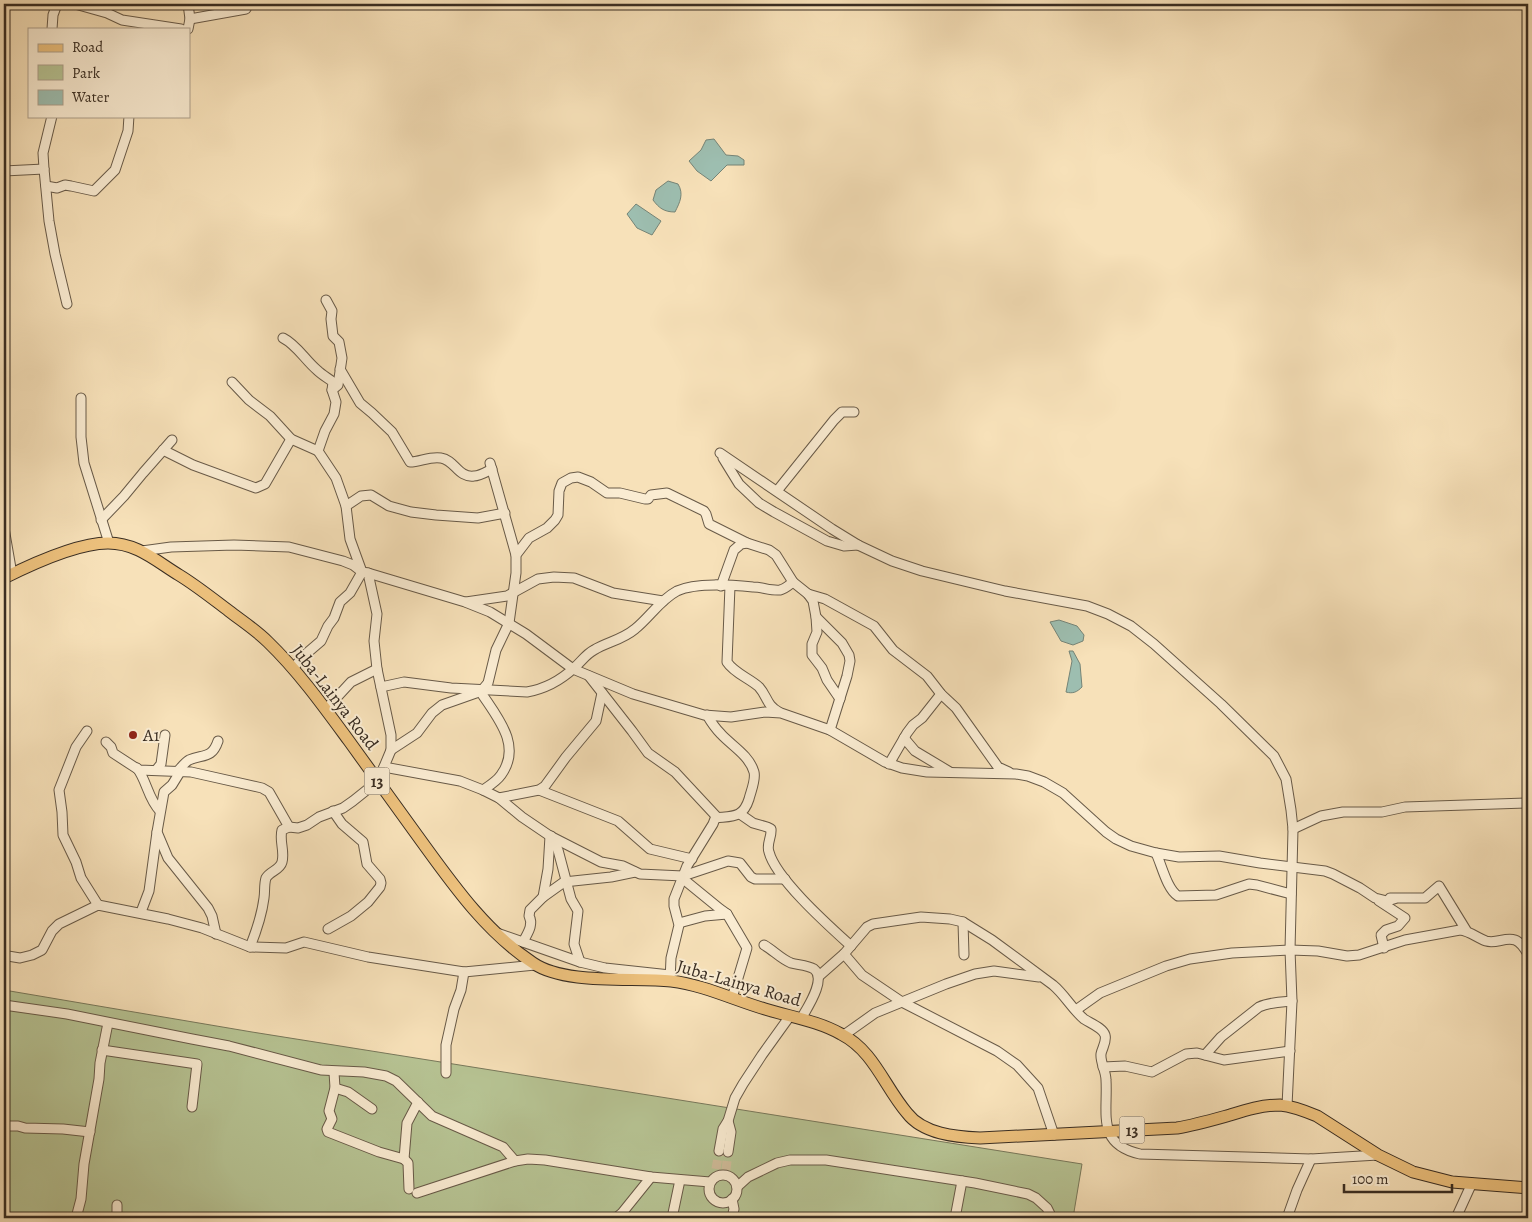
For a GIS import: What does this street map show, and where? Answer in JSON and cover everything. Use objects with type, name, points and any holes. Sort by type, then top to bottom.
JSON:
[{"type":"main road","name":"Juba-Lainya Road","points":[[8,576],[74,548],[86,545],[109,543],[127,545],[142,551],[191,582],[266,639],[294,668],[448,877],[484,922],[535,965],[561,974],[612,979],[670,978],[826,1026],[844,1035],[863,1050],[875,1064],[908,1115],[920,1125],[941,1133],[966,1138],[1109,1132],[1177,1128],[1265,1106],[1287,1106],[1317,1116],[1378,1155],[1413,1172],[1452,1182],[1528,1188]]},
{"type":"street","points":[[52,28],[56,4]]},
{"type":"street","points":[[75,4],[107,13],[122,20],[174,28]]},
{"type":"street","points":[[188,4],[190,19],[188,28]]},
{"type":"street","points":[[190,19],[246,10],[248,4]]},
{"type":"street","points":[[52,118],[43,153],[44,169],[55,254],[67,304]]},
{"type":"street","points":[[46,186],[57,188],[65,185],[94,191],[116,170],[128,131],[128,118]]},
{"type":"street","points":[[4,171],[44,169]]},
{"type":"street","points":[[326,300],[332,311],[333,336],[339,342],[342,358],[338,385],[332,390]]},
{"type":"street","points":[[283,338],[292,342],[318,371],[333,382],[332,390],[336,402],[334,414],[325,431],[318,451]]},
{"type":"street","points":[[340,369],[360,403],[392,432],[410,462],[428,458],[442,458],[452,463],[459,472],[473,476],[491,466],[516,555],[516,573],[509,623],[496,650],[488,683],[482,690],[442,705],[432,713],[416,733],[391,750]]},
{"type":"street","points":[[232,382],[270,416],[291,439],[318,451],[336,478],[346,506],[350,539],[365,572],[377,614],[374,641],[377,669],[391,736],[391,750],[378,782],[342,808],[298,828],[289,827],[282,830],[280,838],[282,861],[280,867],[266,878],[261,910],[250,947]]},
{"type":"street","points":[[82,398],[80,437],[84,463],[109,543]]},
{"type":"street","points":[[777,491],[834,420],[842,412],[854,412]]},
{"type":"street","points":[[163,450],[193,465],[256,488],[265,484],[291,439]]},
{"type":"street","points":[[101,520],[172,440]]},
{"type":"street","points":[[858,545],[844,546],[827,541],[759,503],[739,484],[720,453],[832,529],[858,545],[892,561],[922,571],[1005,591],[1087,606],[1131,626],[1221,704],[1274,756],[1286,779],[1292,829],[1290,950],[1292,1001],[1287,1106]]},
{"type":"street","points":[[516,555],[529,538],[553,524],[558,515],[559,491],[565,480],[578,477],[591,482],[607,493],[620,493],[639,499],[648,498],[652,494],[667,493],[704,511],[709,524],[748,543],[773,552],[779,558],[793,582],[808,594],[825,599],[874,626],[896,653],[927,676],[941,694],[962,715],[998,767],[1016,774]]},
{"type":"street","points":[[346,506],[362,496],[371,495],[389,506],[411,512],[478,518],[505,513]]},
{"type":"street","points":[[4,528],[8,576]]},
{"type":"street","points":[[748,543],[740,544],[734,550],[725,586],[727,662],[762,690],[771,707],[781,713],[830,730],[889,764],[902,768],[926,772],[1016,774],[1044,782],[1063,793],[1106,832],[1131,846],[1179,857],[1219,856],[1333,874],[1360,888],[1405,918],[1398,926],[1386,930],[1381,935],[1384,948]]},
{"type":"street","points":[[142,551],[171,547],[225,545],[288,547],[343,561],[365,572],[464,602],[490,612],[526,634],[573,669],[633,694],[707,715],[731,718],[765,712],[781,713]]},
{"type":"street","points":[[294,668],[321,641],[334,618],[340,602],[350,594],[365,572]]},
{"type":"street","points":[[464,602],[503,597],[543,578],[568,577],[581,580],[613,593],[662,601]]},
{"type":"street","points":[[381,687],[404,682],[482,690],[527,692],[537,690],[546,687],[573,669],[593,650],[622,638],[635,629],[662,601],[678,591],[691,587],[725,586],[778,590],[793,582]]},
{"type":"street","points":[[808,594],[814,605],[817,632],[812,644],[812,655],[840,699]]},
{"type":"street","points":[[816,617],[842,643],[850,655],[849,668],[830,730]]},
{"type":"street","points":[[326,709],[351,682],[377,669]]},
{"type":"street","points":[[588,676],[648,753],[675,772],[716,818]]},
{"type":"street","points":[[482,690],[504,728],[509,744],[508,760],[501,776],[483,790]]},
{"type":"street","points":[[499,798],[540,790],[549,782],[596,721],[602,693]]},
{"type":"street","points":[[889,764],[913,725],[922,718],[941,694]]},
{"type":"street","points":[[707,715],[723,736],[744,755],[754,773],[753,784],[747,803],[740,814],[716,818]]},
{"type":"street","points":[[87,731],[76,747],[58,790],[62,812],[63,835],[82,878],[98,905]]},
{"type":"street","points":[[157,770],[161,764],[165,735]]},
{"type":"street","points":[[904,738],[916,751],[952,773]]},
{"type":"street","points":[[141,912],[149,891],[164,792],[172,784],[178,772],[190,760],[210,754],[215,750],[218,741]]},
{"type":"street","points":[[106,742],[111,746],[113,753],[139,770],[191,772],[262,788],[269,792],[289,827]]},
{"type":"street","points":[[137,768],[153,801],[160,810]]},
{"type":"street","points":[[384,768],[460,781],[483,790],[499,798],[550,836],[601,862],[624,866],[635,872],[646,875],[682,877],[728,861],[740,863],[751,877],[755,879],[785,879]]},
{"type":"street","points":[[540,790],[618,821],[650,849],[692,859]]},
{"type":"street","points":[[1292,829],[1321,816],[1343,812],[1382,812],[1405,807],[1528,803]]},
{"type":"street","points":[[1405,807],[1413,817]]},
{"type":"street","points":[[328,929],[350,916],[368,902],[381,883],[380,879],[367,864],[362,842],[342,824],[333,811]]},
{"type":"street","points":[[740,814],[753,823],[771,830],[768,852],[774,866],[819,917],[850,946]]},
{"type":"street","points":[[494,932],[580,962],[604,968],[670,978],[671,958],[679,929],[674,899],[682,877],[716,818]]},
{"type":"street","points":[[157,832],[168,858],[208,908],[216,934]]},
{"type":"street","points":[[550,836],[558,850],[571,899],[578,911],[574,944],[580,962]]},
{"type":"street","points":[[543,897],[550,851],[550,836]]},
{"type":"street","points":[[1156,853],[1169,882],[1169,887],[1178,896],[1216,895],[1249,884],[1291,894]]},
{"type":"street","points":[[523,942],[532,920],[529,916],[530,910],[559,884],[567,881],[611,877],[635,872]]},
{"type":"street","points":[[682,877],[727,914],[747,948],[732,998]]},
{"type":"street","points":[[1375,898],[1425,898],[1439,886],[1466,930]]},
{"type":"street","points":[[1375,898],[1387,901],[1394,899]]},
{"type":"street","points":[[4,954],[20,958],[42,950],[52,931],[59,924],[98,905],[202,928],[250,947],[286,948],[304,942],[368,958],[464,972],[535,965]]},
{"type":"street","points":[[679,922],[705,916],[727,914]]},
{"type":"street","points":[[724,1151],[723,1129],[728,1122],[735,1098],[762,1055],[796,1018],[815,992],[819,976],[844,954],[867,927],[877,923],[936,917],[950,918],[963,922],[992,940],[1061,991],[1086,1020],[1103,1032],[1105,1036],[1101,1053],[1106,1078],[1105,1115],[1109,1132],[1118,1145],[1131,1152],[1140,1154],[1311,1159],[1378,1155]]},
{"type":"street","points":[[963,922],[964,956]]},
{"type":"street","points":[[1076,1010],[1100,994],[1166,966],[1190,959],[1232,953],[1290,950],[1318,951],[1347,956],[1358,955],[1405,940],[1454,930],[1466,930],[1486,941],[1516,940],[1528,954]]},
{"type":"street","points":[[764,945],[790,962],[812,968],[819,976]]},
{"type":"street","points":[[844,954],[862,975],[902,1002],[997,1051],[1017,1065],[1038,1088],[1054,1134]]},
{"type":"street","points":[[844,1035],[875,1013],[946,984],[985,972],[994,971],[1041,977]]},
{"type":"street","points":[[446,1073],[446,1045],[464,972]]},
{"type":"street","points":[[1205,1055],[1221,1037],[1259,1008],[1266,1004],[1292,1001]]},
{"type":"street","points":[[4,1005],[67,1014],[229,1046],[298,1065],[334,1072],[364,1072],[386,1076],[396,1081],[432,1116],[503,1148],[515,1161]]},
{"type":"street","points":[[76,1218],[81,1199],[84,1164],[108,1023]]},
{"type":"street","points":[[102,1050],[197,1064],[192,1107]]},
{"type":"street","points":[[1103,1067],[1125,1066],[1152,1072],[1186,1054],[1197,1053],[1224,1060],[1290,1051]]},
{"type":"street","points":[[334,1072],[335,1088],[329,1110],[332,1118],[327,1129],[328,1132],[379,1152],[404,1159],[408,1163],[413,1191],[515,1161],[528,1159],[651,1177],[711,1181]]},
{"type":"street","points":[[335,1088],[348,1092],[372,1109]]},
{"type":"street","points":[[404,1159],[407,1123],[418,1102]]},
{"type":"street","points":[[4,1126],[90,1132]]},
{"type":"street","points":[[1287,1218],[1311,1159]]},
{"type":"street","points":[[737,1187],[748,1177],[777,1163],[797,1160],[826,1160],[962,1181],[1028,1194],[1036,1198],[1047,1208],[1052,1218]]},
{"type":"street","points":[[723,1171],[734,1181],[737,1187],[736,1195],[723,1203],[714,1200],[708,1191],[711,1181],[723,1171]]},
{"type":"street","points":[[616,1218],[651,1177]]},
{"type":"street","points":[[672,1218],[680,1180]]},
{"type":"street","points":[[955,1218],[962,1181]]},
{"type":"street","points":[[1456,1218],[1472,1183]]},
{"type":"street","points":[[732,1199],[734,1209],[732,1218]]},
{"type":"street","points":[[117,1205],[117,1218]]},
{"type":"green space","points":[[4,990],[252,1032],[1082,1164],[1073,1218],[4,1218]]},
{"type":"water","points":[[714,139],[726,155],[738,156],[744,160],[744,165],[727,165],[711,181],[697,171],[689,161],[701,150],[706,140]]},
{"type":"water","points":[[668,181],[678,184],[681,191],[680,201],[675,212],[662,209],[653,200],[656,190]]},
{"type":"water","points":[[636,204],[661,221],[652,235],[637,228],[627,214]]},
{"type":"water","points":[[1059,620],[1077,626],[1084,635],[1083,641],[1073,645],[1061,641],[1050,622]]},
{"type":"water","points":[[1069,651],[1073,651],[1080,664],[1082,687],[1071,693],[1066,692],[1072,661]]},
{"type":"tunnel","points":[[716,1169],[719,1151]]},
{"type":"tunnel","points":[[726,1170],[728,1152]]},
{"type":"place","name":"A1","points":[[133,735]]}]
